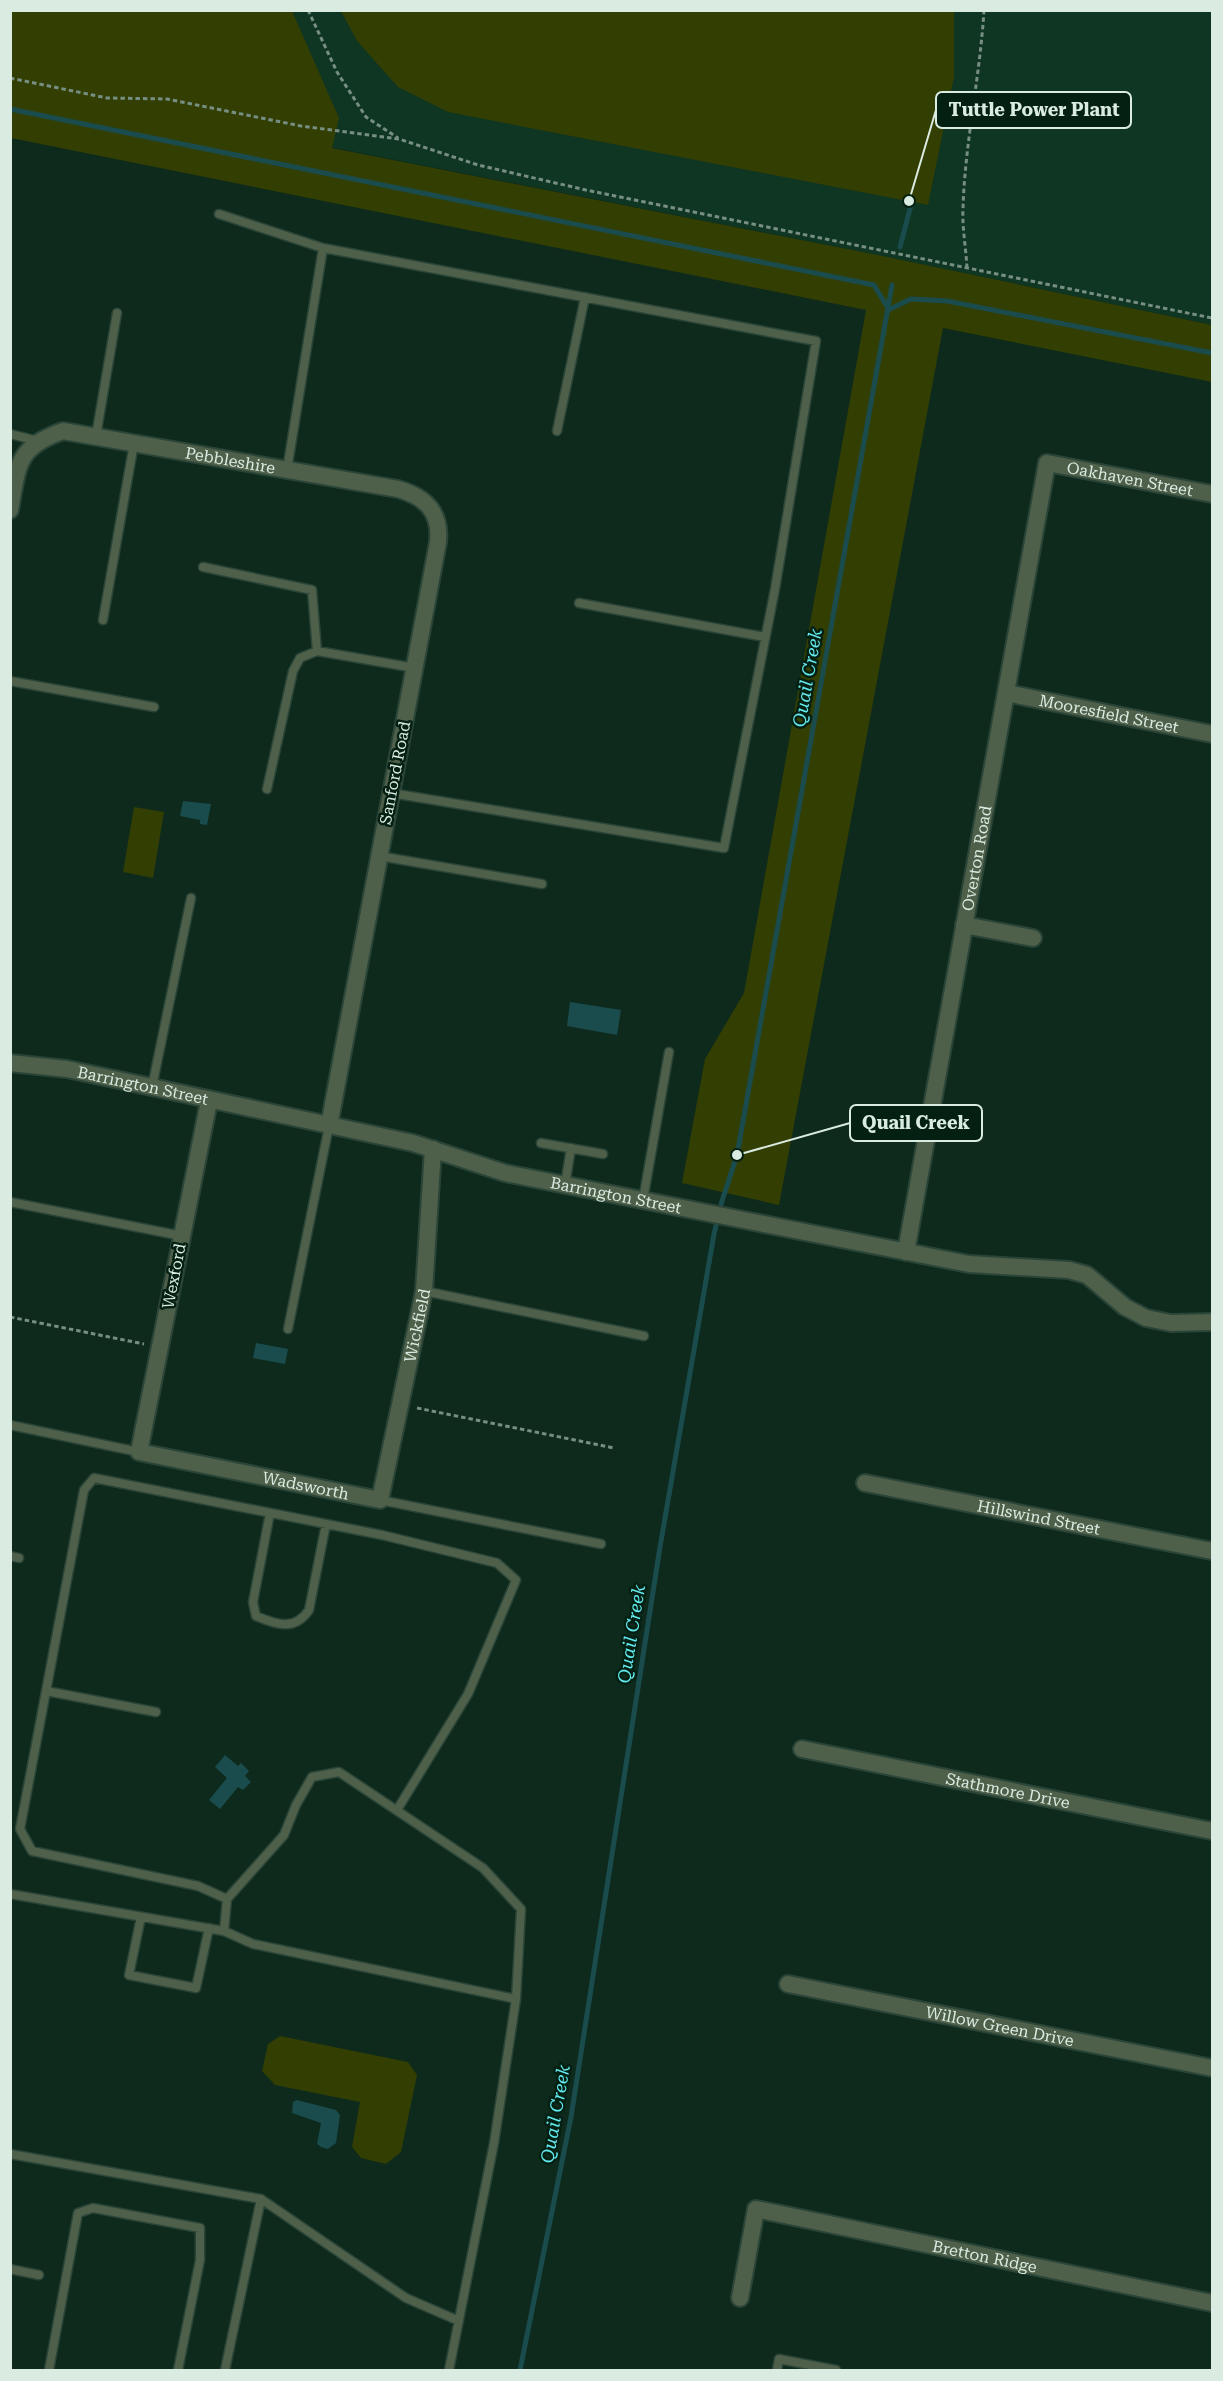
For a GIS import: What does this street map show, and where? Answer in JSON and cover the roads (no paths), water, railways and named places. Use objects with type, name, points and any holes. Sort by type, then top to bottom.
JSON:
[{"type":"street","name":"Pebbleshire","points":[[39,441],[63,431],[398,489],[422,498]]},
{"type":"street","points":[[10,510],[21,458],[39,441]]},
{"type":"street","name":"Oakhaven Street","points":[[1047,463],[1212,494]]},
{"type":"street","name":"Overton Road","points":[[906,1252],[1047,463]]},
{"type":"street","name":"Sanford Road","points":[[329,1126],[439,531],[431,508],[422,498]]},
{"type":"street","name":"Mooresfield Street","points":[[1006,693],[1212,734]]},
{"type":"street","points":[[964,924],[1033,938]]},
{"type":"street","name":"Barrington Street","points":[[10,1063],[67,1069],[433,1149],[496,1171],[906,1252],[969,1264],[1069,1270],[1087,1275],[1125,1307],[1146,1318],[1171,1323],[1212,1322]]},
{"type":"street","name":"Wexford","points":[[139,1452],[209,1101]]},
{"type":"street","name":"Wickfield","points":[[380,1500],[424,1292],[433,1149]]},
{"type":"street","name":"Wadsworth","points":[[139,1452],[380,1500]]},
{"type":"street","name":"Hillswind Street","points":[[865,1483],[1212,1551]]},
{"type":"street","name":"Stathmore Drive","points":[[802,1749],[1212,1831]]},
{"type":"street","name":"Willow Green Drive","points":[[789,1984],[1212,2068]]},
{"type":"street","name":"Bretton Ridge","points":[[740,2298],[756,2209],[1212,2302]]},
{"type":"lane","points":[[219,214],[323,248],[816,341],[765,637],[724,848],[391,793]]},
{"type":"lane","points":[[288,470],[323,248]]},
{"type":"lane","points":[[557,431],[585,297]]},
{"type":"lane","points":[[96,436],[117,313]]},
{"type":"lane","points":[[10,434],[39,441]]},
{"type":"lane","points":[[103,620],[134,443]]},
{"type":"lane","points":[[203,567],[312,590],[317,651]]},
{"type":"lane","points":[[579,603],[765,637]]},
{"type":"lane","points":[[267,789],[293,671],[300,658],[317,651],[415,668]]},
{"type":"lane","points":[[10,681],[154,707]]},
{"type":"lane","points":[[379,856],[542,884]]},
{"type":"lane","points":[[152,1087],[191,898]]},
{"type":"lane","points":[[643,1200],[669,1052]]},
{"type":"lane","points":[[288,1329],[329,1126]]},
{"type":"lane","points":[[541,1143],[603,1154]]},
{"type":"lane","points":[[565,1185],[571,1148]]},
{"type":"lane","points":[[10,1202],[182,1236]]},
{"type":"lane","points":[[424,1292],[644,1336]]},
{"type":"lane","name":"Wadsworth","points":[[10,1425],[139,1452]]},
{"type":"lane","points":[[227,1899],[198,1886],[32,1851],[20,1829],[84,1490],[94,1478],[382,1535],[497,1563],[516,1580],[468,1694],[397,1810]]},
{"type":"lane","name":"Wadsworth","points":[[380,1500],[601,1544]]},
{"type":"lane","points":[[270,1513],[253,1602],[256,1616],[268,1622],[296,1624],[309,1610],[326,1524]]},
{"type":"lane","points":[[46,1691],[156,1712]]},
{"type":"lane","points":[[224,1931],[227,1899],[284,1834],[296,1805],[312,1777],[339,1772],[483,1868],[521,1908],[516,1998],[494,2143],[449,2370]]},
{"type":"lane","points":[[10,1894],[224,1931],[253,1944],[516,1998]]},
{"type":"lane","points":[[141,1917],[129,1975],[196,1988],[209,1928]]},
{"type":"lane","points":[[10,2154],[261,2199],[406,2298],[459,2321]]},
{"type":"lane","points":[[225,2370],[261,2199]]},
{"type":"lane","points":[[48,2370],[78,2213],[93,2208],[200,2228],[200,2260],[178,2370]]},
{"type":"lane","points":[[10,2270],[39,2275]]},
{"type":"lane","points":[[777,2370],[778,2359],[836,2370]]},
{"type":"water","points":[[183,801],[211,804],[207,825],[200,824],[200,820],[180,816]]},
{"type":"water","points":[[570,1002],[621,1010],[617,1035],[567,1026]]},
{"type":"water","points":[[256,1343],[288,1349],[285,1364],[253,1358]]},
{"type":"water","points":[[225,1755],[238,1766],[241,1763],[249,1771],[245,1776],[251,1782],[243,1790],[238,1787],[220,1809],[209,1800],[227,1778],[215,1767]]},
{"type":"water","points":[[297,2100],[336,2110],[340,2115],[336,2143],[328,2149],[317,2144],[321,2123],[292,2113],[293,2102]]},
{"type":"waterway","points":[[10,109],[874,285],[888,308]]},
{"type":"waterway","points":[[900,247],[911,205]]},
{"type":"waterway","name":"Quail Creek","points":[[520,2370],[571,2117],[660,1547],[714,1234],[737,1155],[892,285]]},
{"type":"waterway","name":"Quail Creek","points":[[888,310],[911,299],[947,301],[1212,353]]},
{"type":"place","name":"Tuttle Power Plant","points":[[909,201]]},
{"type":"place","name":"Quail Creek","points":[[737,1155]]}]
